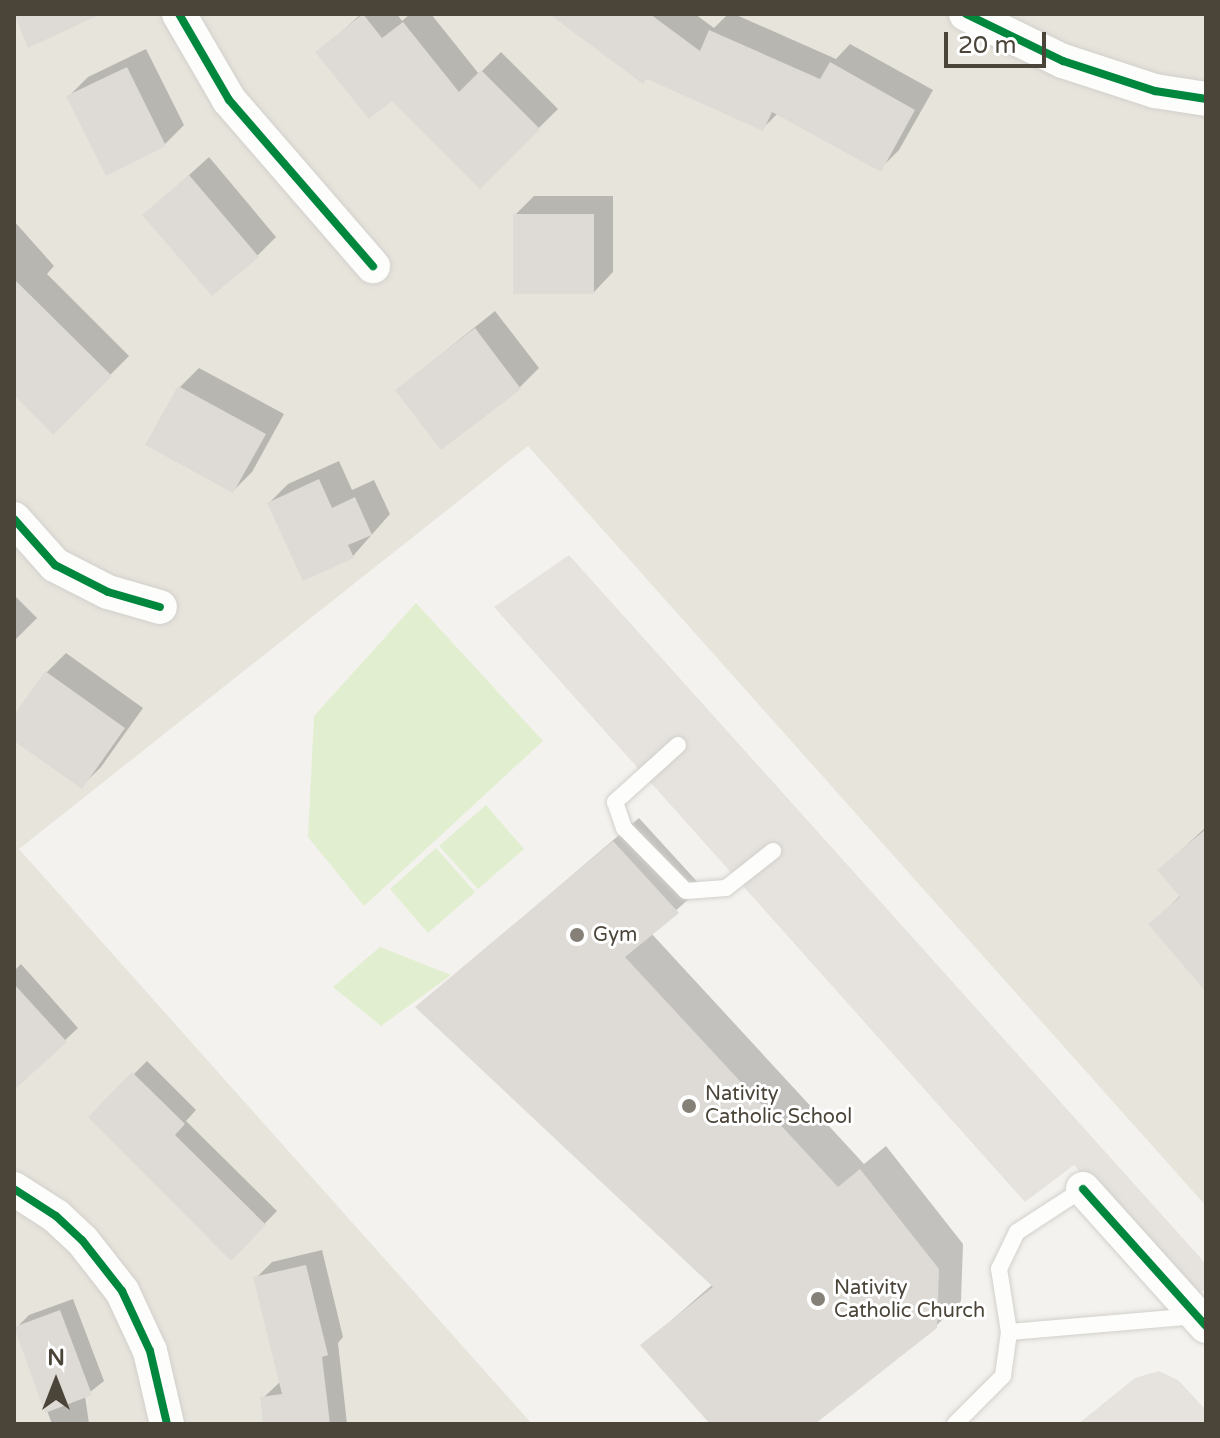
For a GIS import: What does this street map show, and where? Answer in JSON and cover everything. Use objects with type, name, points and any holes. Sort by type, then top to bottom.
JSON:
[{"type":"street","points":[[179,14],[229,100],[373,266]]},
{"type":"street","points":[[966,14],[1063,61],[1155,91],[1206,99]]},
{"type":"street","points":[[14,519],[55,565],[108,592],[160,607]]},
{"type":"street","points":[[14,1189],[56,1216],[82,1240],[122,1291],[150,1351],[167,1424]]},
{"type":"street","points":[[1083,1189],[1201,1321]]},
{"type":"lane","points":[[678,745],[615,802],[624,828],[686,891],[726,888],[773,851]]},
{"type":"lane","points":[[955,1424],[1003,1376],[1009,1332],[999,1269],[1017,1232],[1083,1189]]},
{"type":"lane","points":[[1009,1332],[1201,1321]]},
{"type":"shaded area","points":[[14,14],[1206,14],[1206,1206],[528,446],[19,849],[532,1424],[14,1424]]},
{"type":"shaded area","points":[[569,555],[1206,1264],[1206,1288],[1195,1296],[1074,1165],[1025,1202],[494,607]]},
{"type":"shaded area","points":[[1159,1371],[1178,1380],[1206,1410],[1206,1424],[1078,1424],[1135,1378]]},
{"type":"green space","points":[[416,603],[543,741],[364,906],[308,837],[314,716]]},
{"type":"green space","points":[[486,805],[524,849],[478,889],[439,846]]},
{"type":"green space","points":[[436,848],[475,892],[428,933],[390,889]]},
{"type":"green space","points":[[380,947],[451,975],[381,1026],[333,987]]},
{"type":"building","points":[[14,14],[101,14],[28,48]]},
{"type":"building","points":[[363,14],[382,38],[403,22],[459,92],[481,70],[540,129],[480,189],[392,101],[369,119],[315,52]]},
{"type":"building","points":[[549,14],[650,14],[700,51],[709,30],[820,79],[830,62],[915,110],[881,172],[772,112],[763,131],[647,79],[643,84]]},
{"type":"building","points":[[127,67],[166,146],[106,176],[66,96]]},
{"type":"building","points":[[189,175],[259,257],[212,296],[142,215]]},
{"type":"building","points":[[513,214],[594,214],[594,294],[513,294]]},
{"type":"building","points":[[14,279],[112,376],[53,435],[14,395]]},
{"type":"building","points":[[475,328],[521,389],[441,450],[395,390]]},
{"type":"building","points":[[178,386],[266,434],[233,493],[145,445]]},
{"type":"building","points":[[319,479],[332,508],[355,497],[372,535],[348,545],[354,558],[303,581],[267,503]]},
{"type":"building","points":[[45,671],[125,728],[82,789],[14,741],[14,715]]},
{"type":"building","points":[[1206,829],[1206,992],[1148,924],[1180,897],[1157,870]]},
{"type":"building","points":[[613,841],[679,913],[625,957],[838,1187],[860,1169],[939,1269],[937,1328],[815,1424],[710,1424],[640,1345],[713,1287],[415,1007]]},
{"type":"building","points":[[14,984],[67,1042],[14,1090]]},
{"type":"building","points":[[132,1072],[185,1124],[175,1135],[266,1225],[231,1261],[88,1117]]},
{"type":"building","points":[[306,1265],[328,1355],[322,1357],[330,1424],[263,1424],[260,1397],[282,1394],[253,1277]]},
{"type":"building","points":[[60,1310],[92,1395],[45,1413],[14,1327]]},
{"type":"cycle path","points":[[179,14],[229,100],[373,266]]},
{"type":"cycle path","points":[[966,14],[1063,61],[1155,91],[1206,99]]},
{"type":"cycle path","points":[[14,519],[55,565],[108,592],[160,607]]},
{"type":"cycle path","points":[[14,1189],[56,1216],[82,1240],[122,1291],[150,1351],[167,1424]]},
{"type":"cycle path","points":[[1083,1189],[1206,1326]]},
{"type":"place","name":"Gym","points":[[577,935]]},
{"type":"place","name":"Nativity Catholic School","points":[[689,1106]]},
{"type":"place","name":"Nativity Catholic Church","points":[[818,1299]]}]
